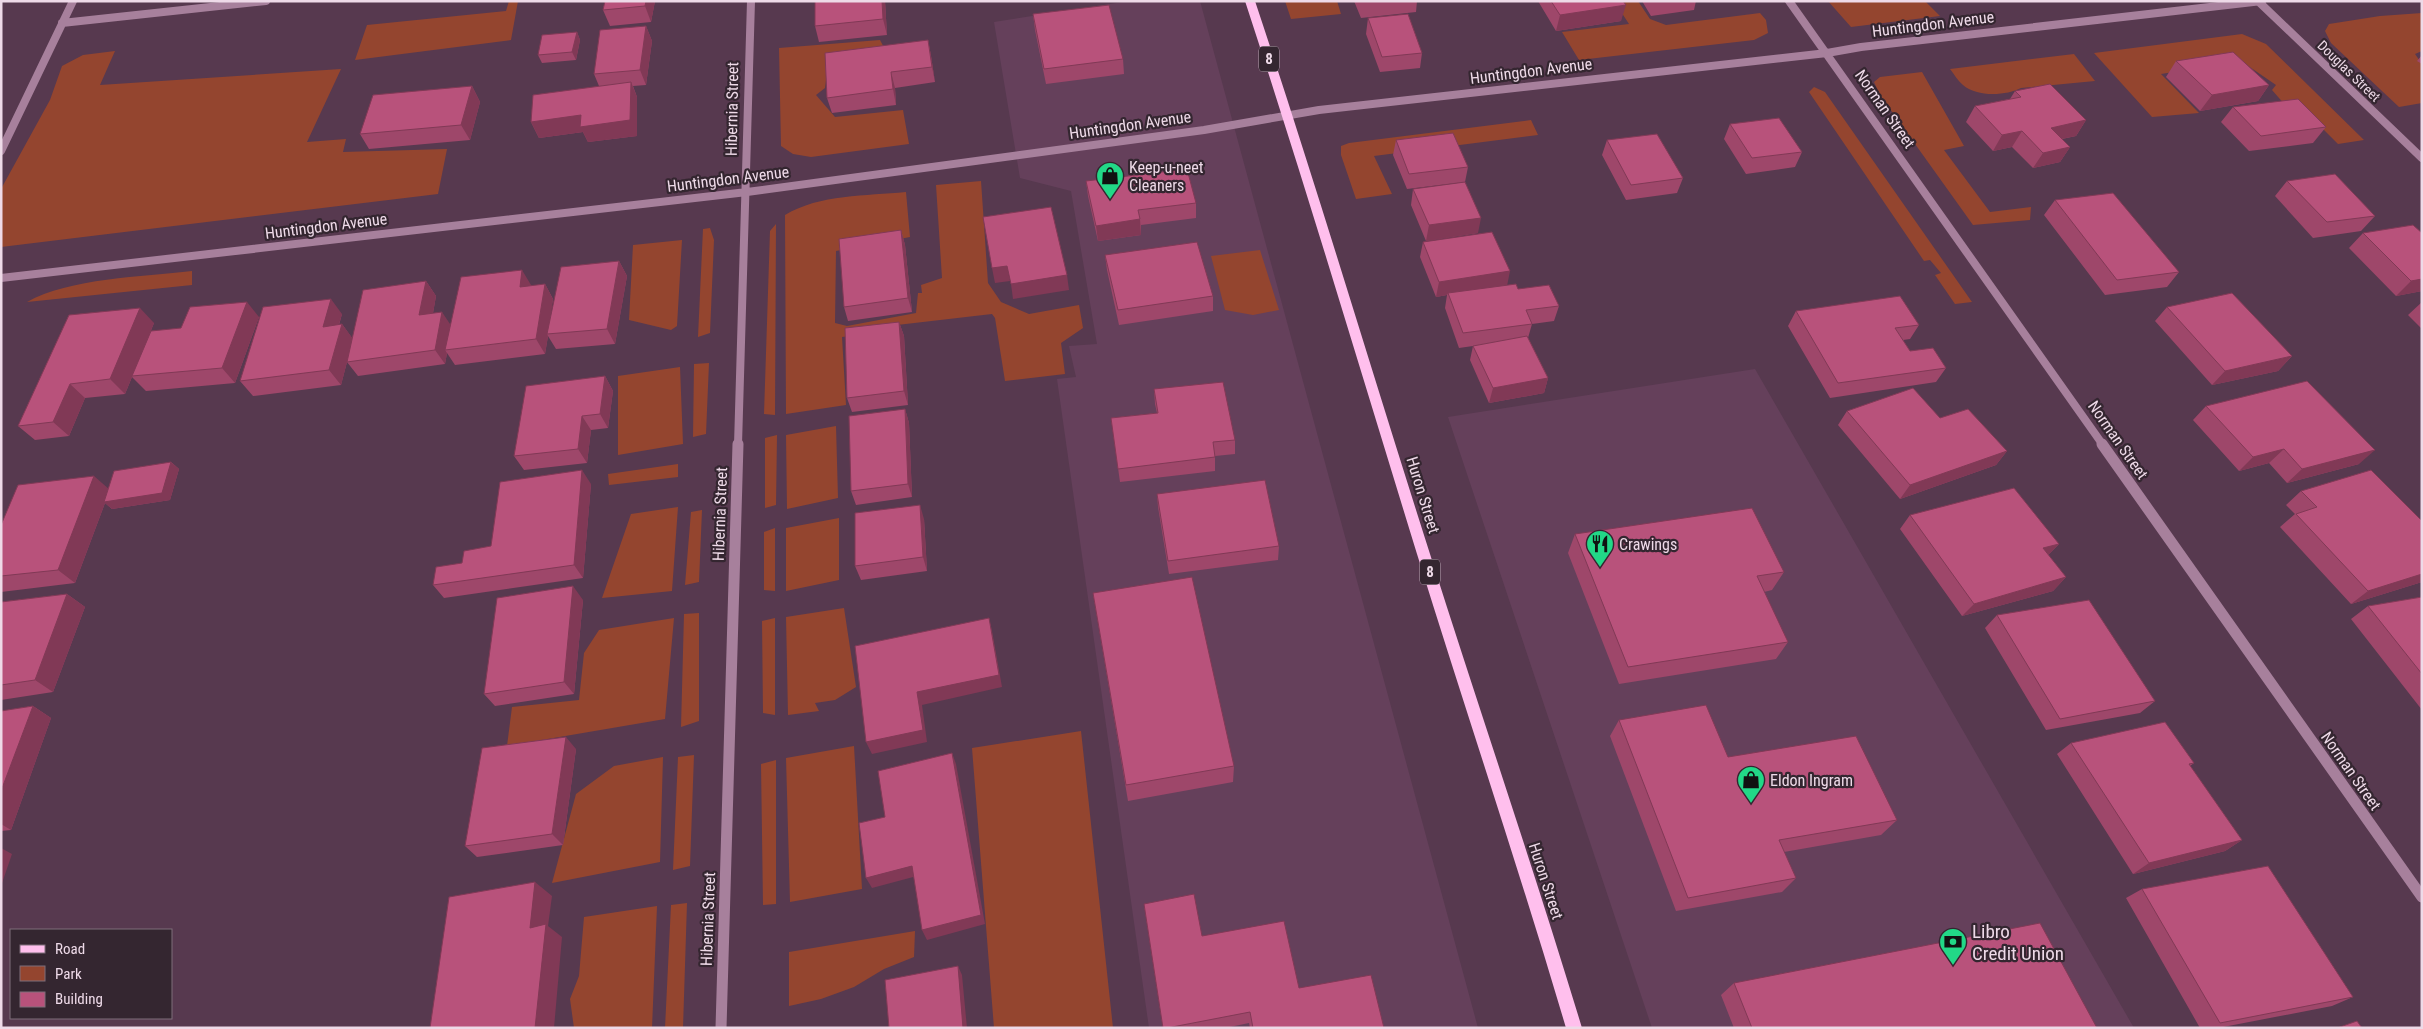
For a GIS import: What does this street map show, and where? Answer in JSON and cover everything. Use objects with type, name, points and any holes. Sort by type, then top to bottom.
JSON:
[{"type":"main road","name":"Huron Street","points":[[1250,1],[1288,116],[1424,556],[1545,930],[1574,1028]]},
{"type":"street","points":[[1,151],[73,1]]},
{"type":"street","points":[[62,23],[266,1]]},
{"type":"street","name":"Hibernia Street","points":[[721,1028],[747,192],[751,1]]},
{"type":"street","name":"Norman Street","points":[[1789,1],[2422,897]]},
{"type":"street","name":"Huntingdon Avenue","points":[[1,278],[747,192],[1194,131],[1319,110],[1827,53],[2260,1]]},
{"type":"street","name":"Douglas Street","points":[[2260,1],[2422,158]]},
{"type":"shaded area","points":[[1129,1],[1200,1],[1478,1028],[1149,1028],[1057,379],[1076,377],[1069,346],[1097,344],[1071,191],[1020,178],[994,22]]},
{"type":"shaded area","points":[[1755,369],[2134,1028],[1652,1028],[1448,417]]},
{"type":"green space","points":[[509,1],[518,1],[511,40],[355,60],[367,25],[506,11]]},
{"type":"green space","points":[[1285,1],[1337,1],[1341,14],[1291,19]]},
{"type":"green space","points":[[1614,1],[1638,1],[1650,19],[1666,25],[1760,13],[1766,20],[1768,33],[1754,40],[1579,60],[1562,32],[1629,24]]},
{"type":"green space","points":[[1828,1],[1925,1],[1940,16],[1851,27]]},
{"type":"green space","points":[[2422,13],[2422,51],[2415,54],[2422,64],[2422,103],[2399,107],[2331,43],[2325,31],[2329,24],[2380,16]]},
{"type":"green space","points":[[2242,34],[2266,44],[2364,140],[2338,144],[2298,104],[2286,106],[2272,90],[2276,85],[2241,61],[2161,74],[2199,113],[2152,117],[2094,53]]},
{"type":"green space","points":[[880,40],[889,57],[828,64],[825,88],[816,95],[835,117],[903,110],[909,144],[811,157],[793,154],[781,146],[779,48]]},
{"type":"green space","points":[[115,51],[100,85],[341,69],[307,142],[346,139],[343,152],[447,149],[438,194],[1,247],[1,189],[50,100],[62,66],[83,55]]},
{"type":"green space","points":[[2074,54],[2095,81],[2021,88],[2007,93],[1991,94],[1975,92],[1969,89],[1963,85],[1950,69]]},
{"type":"green space","points":[[1922,72],[1964,146],[1944,150],[1990,212],[2031,207],[2030,220],[1973,225],[1880,95],[1874,82],[1880,77]]},
{"type":"green space","points":[[1814,87],[1825,92],[1972,302],[1955,304],[1935,275],[1941,273],[1930,260],[1924,261],[1809,92]]},
{"type":"green space","points":[[1531,120],[1538,135],[1374,156],[1392,194],[1356,199],[1341,155],[1341,146],[1349,143]]},
{"type":"green space","points":[[981,181],[988,283],[1001,302],[1029,314],[1079,305],[1083,328],[1061,343],[1065,374],[1005,381],[995,318],[992,314],[897,325],[896,330],[842,337],[846,405],[786,414],[785,215],[813,203],[828,200],[859,195],[906,192],[910,237],[836,251],[835,323],[847,326],[916,313],[918,293],[922,293],[921,285],[942,278],[936,185]]},
{"type":"green space","points":[[776,224],[775,415],[764,414],[770,231]]},
{"type":"green space","points":[[710,228],[714,240],[710,333],[698,337],[703,229]]},
{"type":"green space","points":[[682,240],[677,326],[671,330],[629,320],[633,245]]},
{"type":"green space","points":[[1260,250],[1279,310],[1253,315],[1225,310],[1211,256]]},
{"type":"green space","points":[[192,271],[192,285],[27,302],[44,294],[85,283]]},
{"type":"green space","points":[[709,363],[706,434],[693,437],[694,364]]},
{"type":"green space","points":[[680,367],[683,444],[618,455],[618,376]]},
{"type":"green space","points":[[836,426],[838,498],[787,509],[786,435]]},
{"type":"green space","points":[[777,435],[776,505],[765,508],[765,438]]},
{"type":"green space","points":[[678,464],[678,477],[609,485],[608,474]]},
{"type":"green space","points":[[678,507],[672,591],[602,598],[631,514]]},
{"type":"green space","points":[[702,510],[699,582],[685,585],[691,512]]},
{"type":"green space","points":[[839,518],[839,580],[786,591],[786,528]]},
{"type":"green space","points":[[775,528],[775,591],[764,590],[764,532]]},
{"type":"green space","points":[[844,608],[856,687],[835,700],[815,703],[819,711],[788,715],[786,617]]},
{"type":"green space","points":[[699,613],[699,721],[681,727],[684,614]]},
{"type":"green space","points":[[674,618],[665,719],[507,746],[512,707],[579,700],[584,653],[599,630]]},
{"type":"green space","points":[[775,618],[775,715],[763,713],[762,621]]},
{"type":"green space","points":[[1081,731],[1113,1028],[994,1028],[972,748]]},
{"type":"green space","points":[[854,746],[862,889],[790,902],[786,758]]},
{"type":"green space","points":[[694,755],[690,866],[673,870],[678,757]]},
{"type":"green space","points":[[663,757],[660,862],[552,883],[576,794],[614,766]]},
{"type":"green space","points":[[776,760],[776,904],[763,905],[761,764]]},
{"type":"green space","points":[[687,903],[683,1028],[665,1028],[671,905]]},
{"type":"green space","points":[[657,906],[652,1028],[574,1028],[570,999],[579,976],[584,917]]},
{"type":"green space","points":[[915,931],[914,957],[884,969],[854,987],[821,999],[789,1006],[789,952]]},
{"type":"building","points":[[605,1],[646,1],[645,6],[603,10]]},
{"type":"building","points":[[815,1],[882,1],[883,19],[815,26]]},
{"type":"building","points":[[1551,1],[1623,1],[1626,5],[1560,15]]},
{"type":"building","points":[[1109,5],[1123,59],[1044,69],[1033,14]]},
{"type":"building","points":[[1408,14],[1422,53],[1382,57],[1368,18]]},
{"type":"building","points":[[646,26],[640,70],[594,74],[600,30]]},
{"type":"building","points":[[577,32],[572,52],[538,55],[542,35]]},
{"type":"building","points":[[928,40],[932,67],[891,72],[893,89],[827,98],[825,53]]},
{"type":"building","points":[[2233,52],[2269,85],[2212,95],[2176,61]]},
{"type":"building","points":[[631,82],[630,120],[580,127],[581,115],[531,122],[533,95]]},
{"type":"building","points":[[2050,84],[2086,120],[2051,128],[2070,147],[2043,153],[2022,131],[2002,135],[1975,106],[2021,97],[2015,91]]},
{"type":"building","points":[[472,86],[461,125],[360,134],[373,95]]},
{"type":"building","points":[[2298,99],[2326,127],[2261,136],[2233,107]]},
{"type":"building","points":[[1779,118],[1802,152],[1752,158],[1730,124]]},
{"type":"building","points":[[1453,133],[1468,167],[1409,174],[1396,140]]},
{"type":"building","points":[[1657,134],[1683,178],[1631,185],[1607,140]]},
{"type":"building","points":[[1187,169],[1196,203],[1138,210],[1140,219],[1096,226],[1086,181]]},
{"type":"building","points":[[2335,174],[2375,216],[2327,222],[2287,181]]},
{"type":"building","points":[[1465,182],[1481,218],[1429,225],[1413,189]]},
{"type":"building","points":[[2113,193],[2179,272],[2117,280],[2055,200]]},
{"type":"building","points":[[1051,207],[1067,275],[1011,284],[1007,266],[992,268],[983,217]]},
{"type":"building","points":[[2413,225],[2422,233],[2422,279],[2411,281],[2363,233]]},
{"type":"building","points":[[901,230],[908,298],[844,307],[839,239]]},
{"type":"building","points":[[1492,232],[1510,271],[1439,282],[1423,242]]},
{"type":"building","points":[[1197,242],[1213,296],[1118,310],[1105,255]]},
{"type":"building","points":[[619,261],[607,329],[547,334],[561,267]]},
{"type":"building","points":[[522,270],[520,287],[545,284],[536,339],[445,350],[461,277]]},
{"type":"building","points":[[426,281],[419,315],[442,312],[435,350],[347,362],[363,290]]},
{"type":"building","points":[[1516,284],[1518,289],[1549,285],[1559,306],[1526,310],[1532,324],[1463,333],[1448,293]]},
{"type":"building","points":[[2232,293],[2292,356],[2225,371],[2167,307]]},
{"type":"building","points":[[1900,296],[1919,325],[1895,328],[1910,351],[1933,348],[1946,368],[1838,383],[1796,311]]},
{"type":"building","points":[[331,299],[323,327],[342,324],[329,370],[240,381],[263,307]]},
{"type":"building","points":[[247,302],[222,368],[132,376],[151,331],[181,328],[190,307]]},
{"type":"building","points":[[140,308],[110,379],[70,384],[53,422],[18,426],[69,315]]},
{"type":"building","points":[[899,322],[904,391],[847,398],[845,328]]},
{"type":"building","points":[[1527,336],[1548,378],[1493,388],[1473,346]]},
{"type":"building","points":[[605,376],[600,414],[582,416],[578,449],[514,456],[526,386]]},
{"type":"building","points":[[2307,381],[2375,450],[2302,469],[2284,449],[2253,457],[2206,406]]},
{"type":"building","points":[[1223,382],[1235,440],[1213,442],[1215,457],[1118,469],[1111,418],[1158,413],[1154,389]]},
{"type":"building","points":[[1913,388],[1940,418],[1968,409],[2007,451],[1910,485],[1847,411]]},
{"type":"building","points":[[905,409],[908,484],[851,491],[849,416]]},
{"type":"building","points":[[171,462],[162,493],[104,502],[114,471]]},
{"type":"building","points":[[582,470],[574,565],[433,585],[436,567],[462,563],[464,551],[491,546],[500,482]]},
{"type":"building","points":[[2371,470],[2422,521],[2422,574],[2368,591],[2296,514],[2317,507],[2301,491]]},
{"type":"building","points":[[94,476],[58,570],[1,576],[1,525],[18,485]]},
{"type":"building","points":[[1265,480],[1279,546],[1168,561],[1157,494]]},
{"type":"building","points":[[2014,488],[2059,544],[2043,548],[2066,577],[1974,604],[1910,515]]},
{"type":"building","points":[[920,505],[923,557],[855,566],[855,513]]},
{"type":"building","points":[[1752,508],[1784,572],[1757,576],[1788,642],[1628,667],[1575,534]]},
{"type":"building","points":[[1192,577],[1234,766],[1126,785],[1093,593]]},
{"type":"building","points":[[573,586],[564,682],[484,694],[497,598]]},
{"type":"building","points":[[67,594],[35,680],[1,685],[1,602]]},
{"type":"building","points":[[2422,597],[2422,674],[2368,606]]},
{"type":"building","points":[[2089,600],[2155,701],[2060,719],[1997,615]]},
{"type":"building","points":[[989,618],[999,675],[917,692],[923,730],[866,742],[855,646]]},
{"type":"building","name":"Eldon Ingram","points":[[1706,705],[1728,757],[1856,736],[1897,820],[1779,840],[1796,878],[1688,898],[1619,720]]},
{"type":"building","points":[[33,706],[1,791],[1,711]]},
{"type":"building","points":[[2165,722],[2194,763],[2189,764],[2242,840],[2149,863],[2071,743]]},
{"type":"building","points":[[566,737],[552,834],[465,846],[482,748]]},
{"type":"building","points":[[952,753],[981,915],[922,930],[912,866],[866,878],[859,823],[885,817],[878,771]]},
{"type":"building","points":[[2268,866],[2353,997],[2220,1023],[2142,889]]},
{"type":"building","points":[[535,882],[530,928],[546,924],[535,1028],[430,1028],[449,897]]},
{"type":"building","points":[[1194,894],[1202,936],[1284,921],[1299,988],[1371,975],[1384,1028],[1253,1028],[1250,1012],[1163,1028],[1144,904]]},
{"type":"building","name":"Libro Credit Union","points":[[2040,923],[2097,1028],[1752,1028],[1734,983]]},
{"type":"building","points":[[958,966],[963,1028],[889,1028],[885,980]]},
{"type":"building","points":[[2357,1021],[2362,1028],[2337,1028]]},
{"type":"place","name":"Keep-u-neet Cleaners","points":[[1110,200]]},
{"type":"place","name":"Crawings","points":[[1600,568]]},
{"type":"place","name":"Eldon Ingram","points":[[1751,804]]},
{"type":"place","name":"Libro Credit Union","points":[[1953,966]]}]
